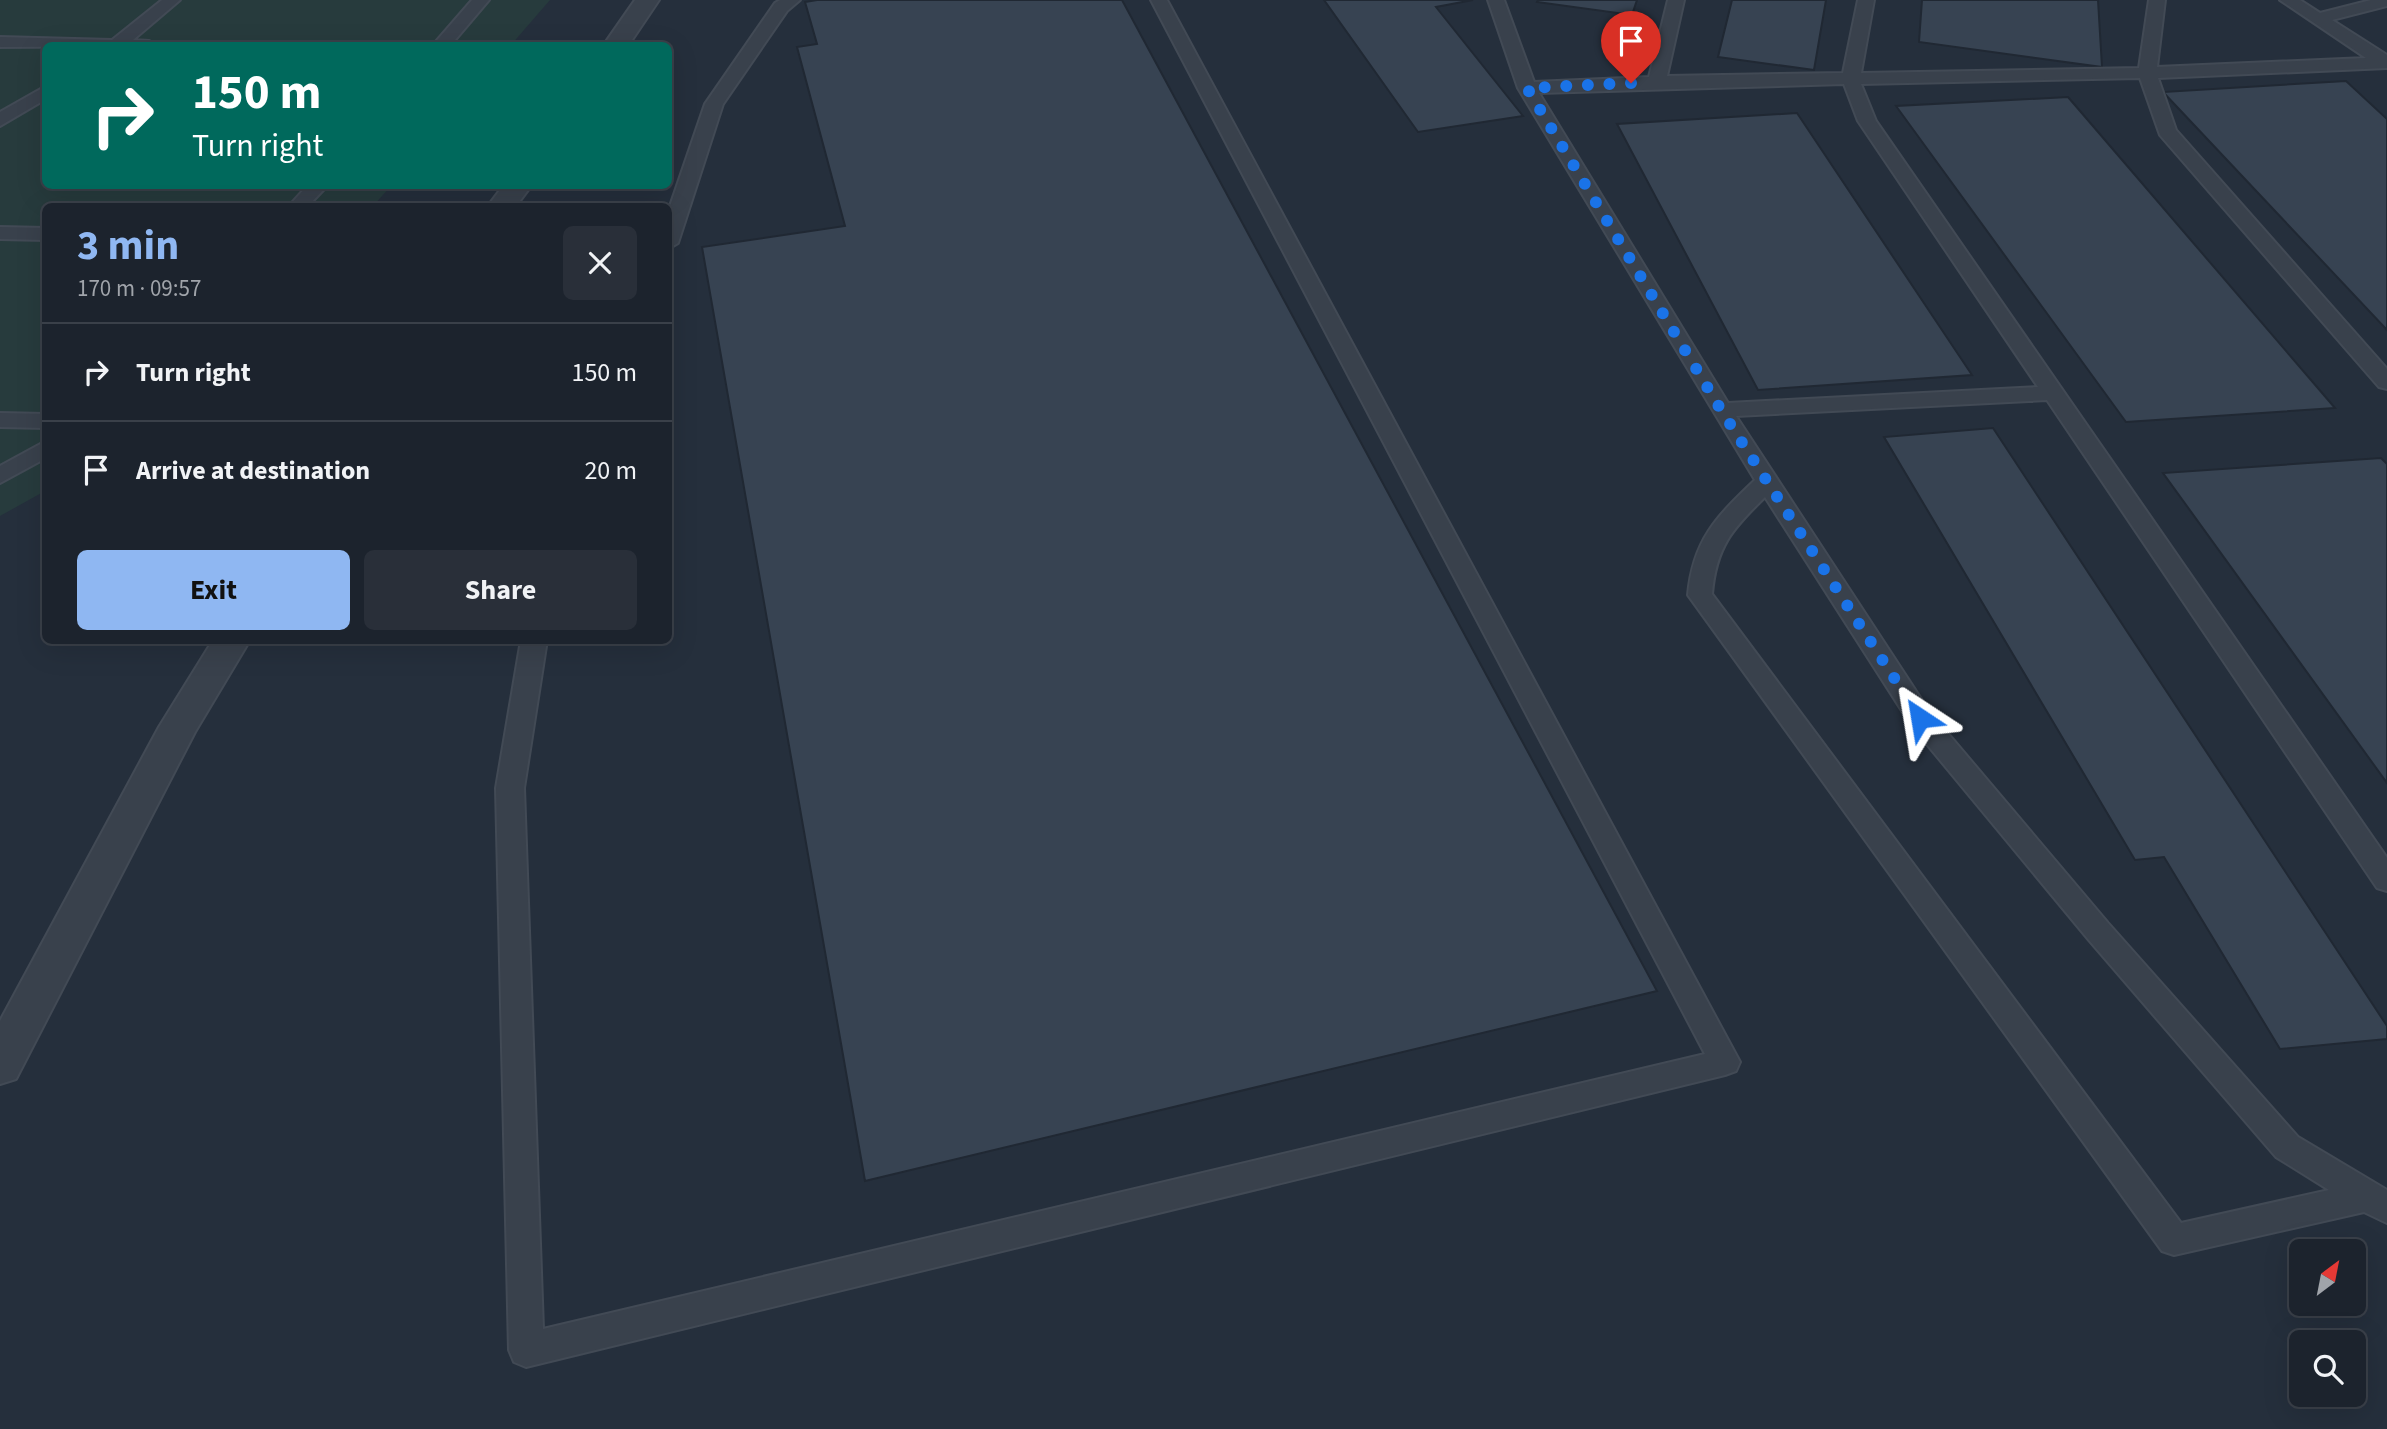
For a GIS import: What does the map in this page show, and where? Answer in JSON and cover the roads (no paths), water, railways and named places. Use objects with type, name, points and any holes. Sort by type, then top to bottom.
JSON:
[{"type":"street","points":[[618,42],[648,0]]},
{"type":"street","points":[[0,1065],[178,727],[230,644]]},
{"type":"lane","points":[[119,42],[172,0]]},
{"type":"lane","points":[[444,42],[481,0]]},
{"type":"lane","points":[[672,231],[714,104],[781,7],[792,0]]},
{"type":"lane","points":[[533,644],[510,788],[526,1350],[1725,1062],[1159,0]]},
{"type":"lane","points":[[1496,0],[1527,88],[1721,410],[1920,718],[2098,931],[2287,1147],[2377,1202]]},
{"type":"lane","points":[[1657,82],[1676,0]]},
{"type":"lane","points":[[1866,0],[1851,80],[1867,121],[2387,880]]},
{"type":"lane","points":[[2157,0],[2147,73],[2166,131],[2387,382]]},
{"type":"lane","points":[[2288,0],[2386,63]]},
{"type":"lane","points":[[2317,19],[2387,1]]},
{"type":"lane","points":[[0,42],[42,43]]},
{"type":"lane","points":[[1527,88],[1657,82],[2147,73],[2386,63]]},
{"type":"lane","points":[[0,120],[42,94]]},
{"type":"lane","points":[[301,203],[314,189]]},
{"type":"lane","points":[[0,233],[42,234]]},
{"type":"lane","points":[[1721,410],[2051,393]]},
{"type":"lane","points":[[0,420],[42,421]]},
{"type":"lane","points":[[0,476],[42,450]]},
{"type":"lane","points":[[1767,482],[1724,524],[1712,540],[1703,558],[1700,595],[2174,1240],[2377,1202]]}]
